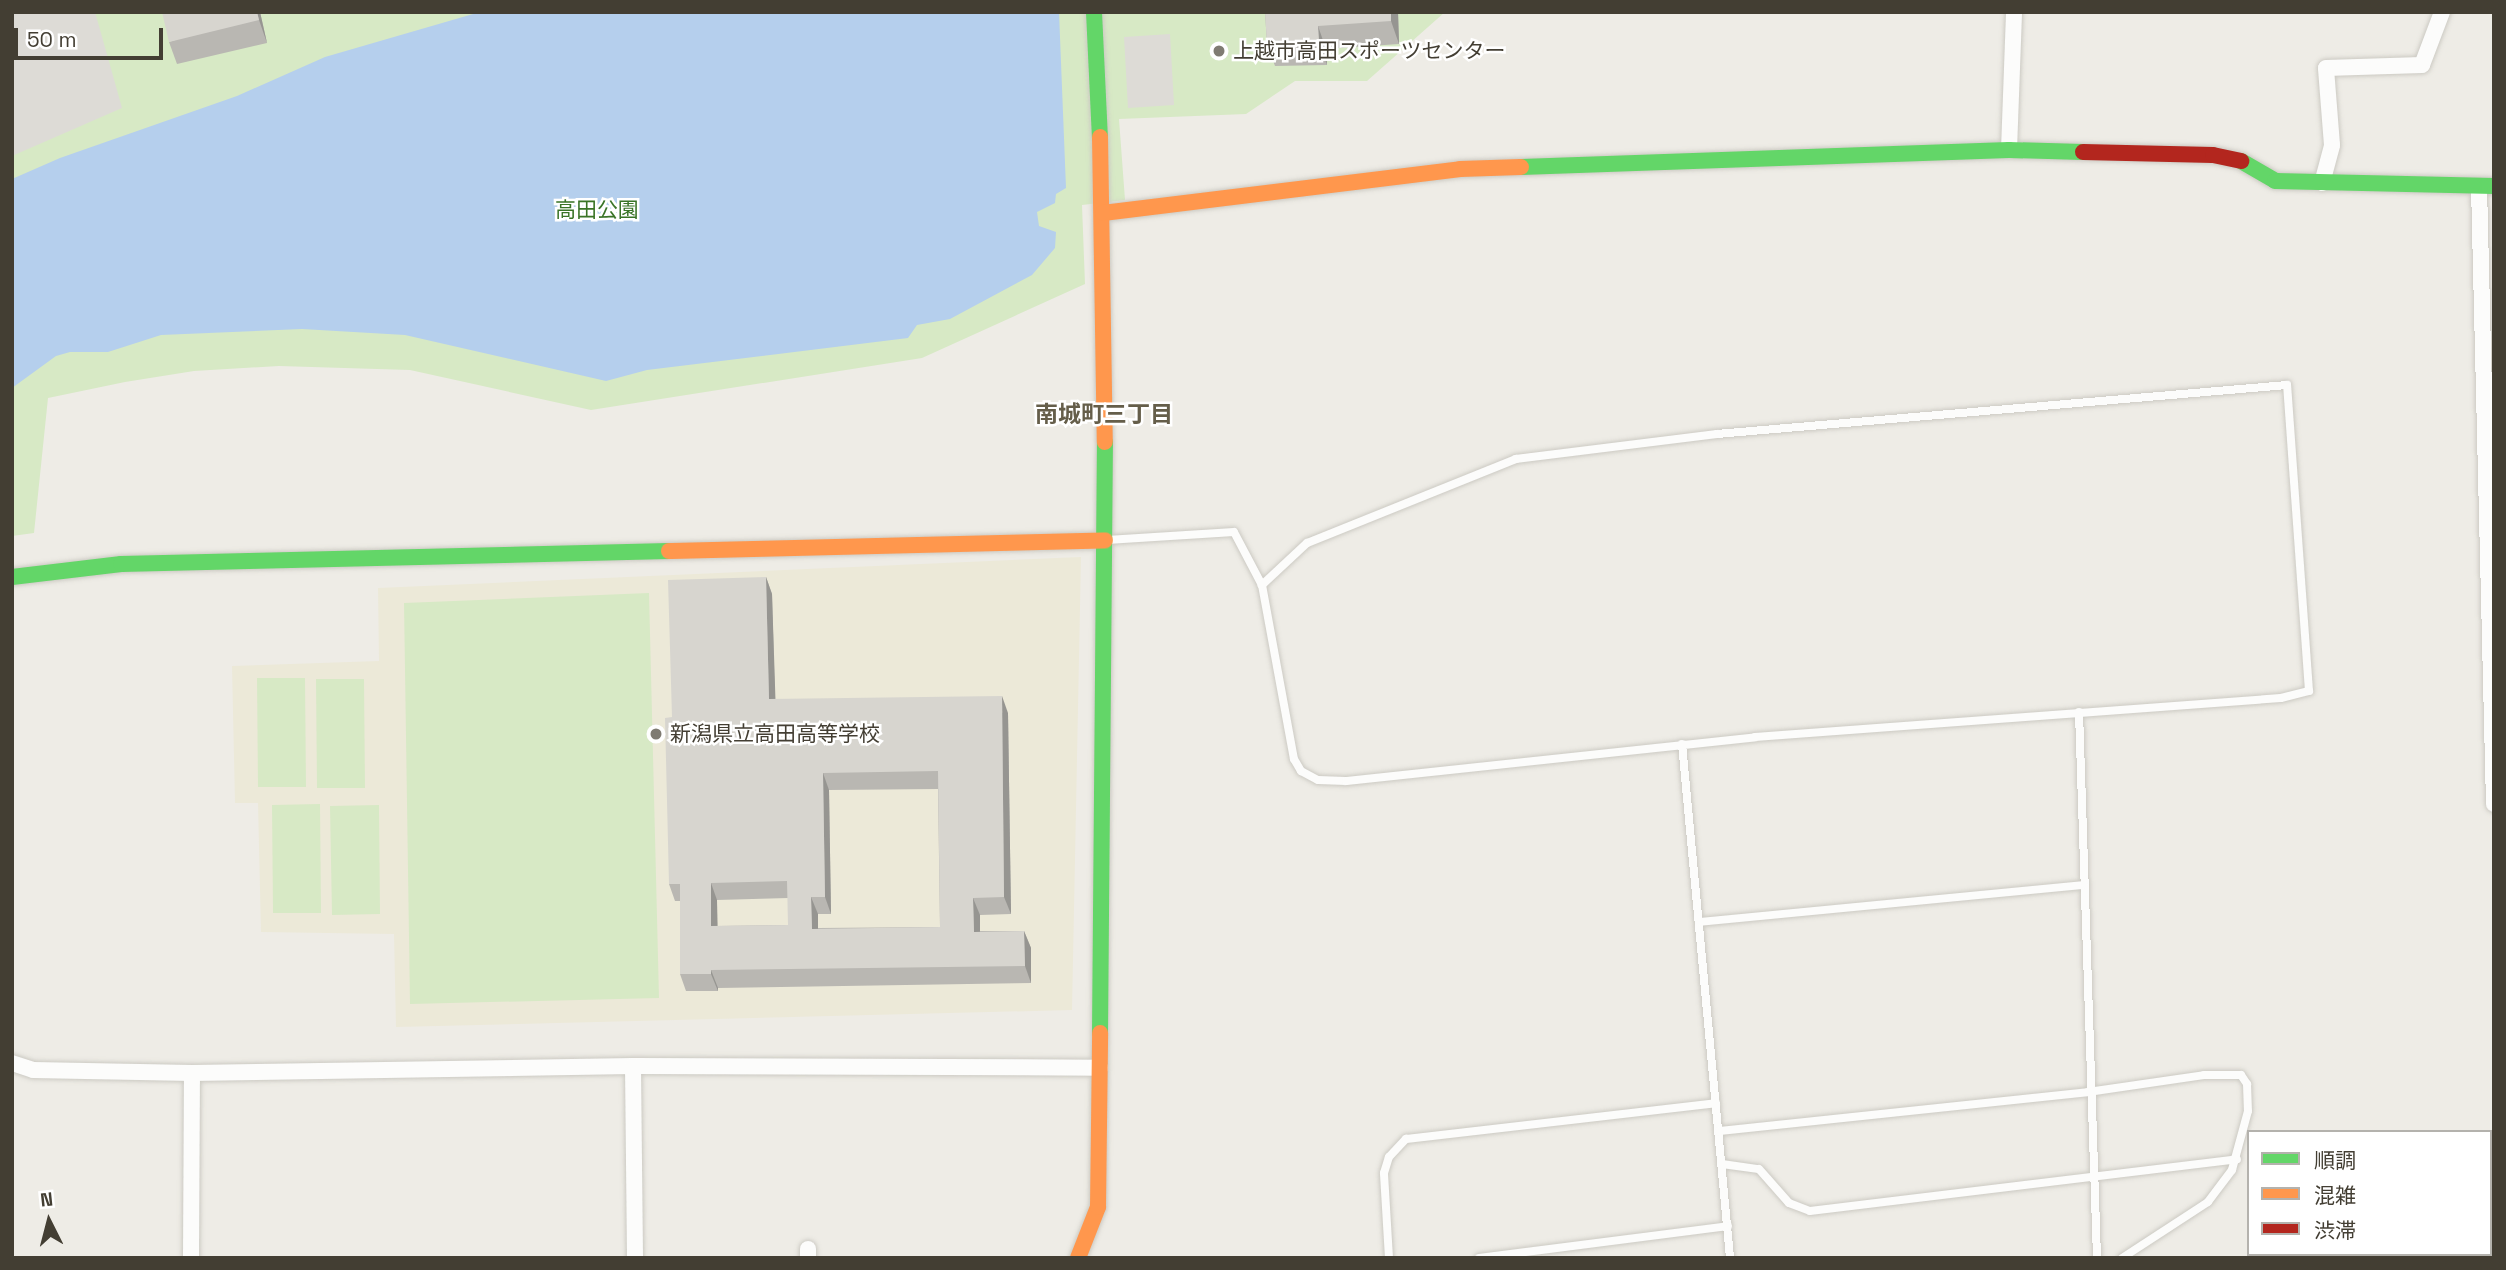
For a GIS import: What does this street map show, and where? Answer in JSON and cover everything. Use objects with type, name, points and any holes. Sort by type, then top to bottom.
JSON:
[{"type":"street","points":[[1078,1258],[1098,1207],[1100,1068],[1105,540],[1103,213],[1094,12]]},
{"type":"street","points":[[2009,150],[2014,12]]},
{"type":"street","points":[[2322,183],[2332,145],[2326,68],[2422,65],[2442,12]]},
{"type":"street","points":[[1103,213],[1460,169],[2009,150],[2213,155],[2251,163],[2275,181],[2487,186],[2493,794]]},
{"type":"street","points":[[12,577],[121,564],[1105,540]]},
{"type":"street","points":[[12,1063],[33,1070],[192,1073],[633,1066],[1100,1068]]},
{"type":"street","points":[[633,1066],[635,1258]]},
{"type":"street","points":[[191,1258],[192,1073]]},
{"type":"lane","points":[[1105,540],[1234,532],[1262,585],[1294,759],[1311,778],[1346,781],[1682,744],[2281,698],[2309,691],[2287,385],[1717,434],[1516,459],[1307,543],[1262,585]]},
{"type":"lane","points":[[2079,712],[2088,1092],[2097,1258]]},
{"type":"lane","points":[[1682,744],[1730,1258]]},
{"type":"lane","points":[[1699,922],[2083,886]]},
{"type":"lane","points":[[1719,1131],[2088,1092],[2204,1075],[2241,1075],[2247,1084],[2248,1111],[2237,1159],[2208,1202],[2122,1258]]},
{"type":"lane","points":[[1389,1258],[1384,1173],[1389,1157],[1406,1139],[1716,1103]]},
{"type":"lane","points":[[1722,1164],[1759,1169],[1789,1203],[1810,1211],[2237,1159]]},
{"type":"lane","points":[[1479,1258],[1728,1226]]},
{"type":"shaded area","points":[[12,12],[95,12],[122,108],[12,156]]},
{"type":"shaded area","points":[[1170,34],[1174,105],[1128,108],[1124,37]]},
{"type":"shaded area","name":"新潟県立高田高等学校","points":[[1081,557],[1072,1010],[396,1027],[394,934],[261,932],[258,803],[235,803],[232,666],[379,661],[378,588]]},
{"type":"shaded area","points":[[2458,1256],[2460,1258],[2365,1258]]},
{"type":"green space","name":"高田公園","points":[[12,12],[1445,12],[1367,81],[1295,81],[1246,114],[1119,119],[1125,200],[1082,205],[1085,284],[922,358],[591,410],[410,370],[279,366],[194,371],[125,382],[48,398],[34,533],[12,536]]},
{"type":"green space","points":[[649,593],[659,998],[410,1004],[404,603]]},
{"type":"green space","points":[[257,678],[305,678],[306,787],[258,787]]},
{"type":"green space","points":[[316,679],[364,679],[365,788],[317,788]]},
{"type":"green space","points":[[320,804],[321,913],[273,913],[272,805]]},
{"type":"green space","points":[[379,805],[380,914],[332,915],[330,806]]},
{"type":"water","name":"高田公園","points":[[480,12],[1059,12],[1066,188],[1056,194],[1055,203],[1037,212],[1039,226],[1056,232],[1055,248],[1032,275],[950,319],[917,325],[908,338],[647,370],[606,381],[405,335],[302,329],[161,335],[108,352],[70,352],[56,356],[12,388],[12,179],[60,158],[237,96],[325,57]]},
{"type":"building","points":[[162,12],[257,12],[259,20],[169,42]]},
{"type":"building","points":[[1265,12],[1391,12],[1391,21],[1318,26],[1319,42],[1267,44]]},
{"type":"building","points":[[766,577],[769,699],[1002,696],[1004,897],[973,898],[974,932],[1024,931],[1025,966],[711,970],[711,974],[680,974],[680,884],[669,884],[665,718],[672,717],[668,580]],"holes":[[[938,771],[940,927],[812,929],[811,897],[825,897],[823,773]],[[787,881],[788,925],[711,926],[711,883]]]},
{"type":"traffic: fast","points":[[1094,12],[1100,137]]},
{"type":"traffic: fast","points":[[1521,167],[2009,150],[2083,152]]},
{"type":"traffic: fast","points":[[2241,161],[2275,181],[2494,186]]},
{"type":"traffic: fast","points":[[1100,1033],[1105,442]]},
{"type":"traffic: fast","points":[[12,577],[121,564],[669,551]]},
{"type":"traffic: fast","points":[[2331,1258],[2335,1256]]},
{"type":"traffic: slow","points":[[1100,137],[1105,442]]},
{"type":"traffic: slow","points":[[1103,213],[1460,169],[1521,167]]},
{"type":"traffic: slow","points":[[669,551],[1105,540]]},
{"type":"traffic: slow","points":[[1078,1258],[1098,1207],[1100,1033]]},
{"type":"traffic: jam","points":[[2083,152],[2213,155],[2241,161]]},
{"type":"place","name":"上越市高田スポーツセンター","points":[[1219,51]]},
{"type":"place","name":"新潟県立高田高等学校","points":[[656,734]]},
{"type":"district","name":"南城町三丁目","points":[[1104,414]]}]
